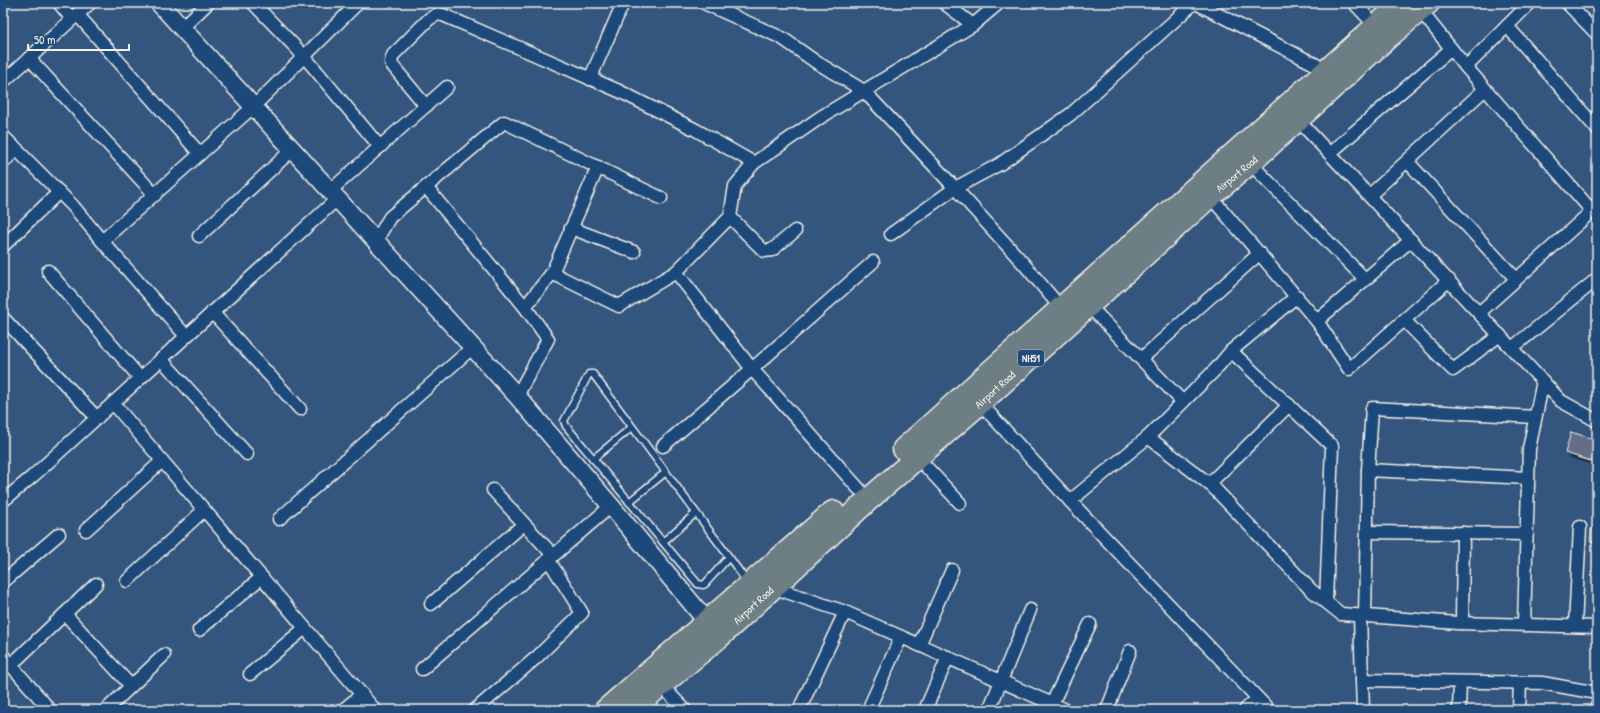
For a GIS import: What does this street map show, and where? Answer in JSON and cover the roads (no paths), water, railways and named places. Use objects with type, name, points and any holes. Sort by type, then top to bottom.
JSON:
[{"type":"highway","name":"Airport Road","points":[[631,710],[661,685],[713,629],[749,585],[859,489],[1328,71],[1376,26],[1417,5]]},
{"type":"highway","name":"Airport Road","points":[[606,710],[713,629],[772,587],[868,500],[980,404],[1090,306],[1210,196],[1298,120],[1388,37],[1417,5]]},
{"type":"street","points":[[59,3],[75,17],[200,154]]},
{"type":"street","points":[[3,82],[90,3]]},
{"type":"street","points":[[159,3],[517,396],[713,629]]},
{"type":"street","points":[[182,28],[208,3]]},
{"type":"street","points":[[253,3],[304,56],[380,147]]},
{"type":"street","points":[[102,241],[253,106],[358,3]]},
{"type":"street","points":[[590,79],[623,3]]},
{"type":"street","points":[[704,3],[782,38],[816,62],[864,91],[955,188],[1062,308]]},
{"type":"street","points":[[944,3],[973,26]]},
{"type":"street","points":[[552,273],[619,306],[676,272],[730,217],[735,186],[754,163],[821,117],[973,26],[999,3]]},
{"type":"street","points":[[891,234],[955,188],[1000,164],[1071,114],[1195,3],[1328,71]]},
{"type":"street","points":[[1354,3],[1376,26]]},
{"type":"street","points":[[1466,67],[1530,3]]},
{"type":"street","points":[[1567,3],[1597,34]]},
{"type":"street","points":[[1417,5],[1466,67],[1592,211],[1479,313]]},
{"type":"street","points":[[426,106],[391,62],[393,55],[429,19],[438,14],[619,91],[696,130],[754,163]]},
{"type":"street","points":[[1507,26],[1597,129]]},
{"type":"street","points":[[1330,152],[1451,49]]},
{"type":"street","points":[[29,58],[155,195]]},
{"type":"street","points":[[3,501],[33,476],[212,312],[333,195],[380,147],[448,87]]},
{"type":"street","points":[[1370,195],[1485,89]]},
{"type":"street","points":[[1298,120],[1330,152],[1561,401],[1597,421]]},
{"type":"street","points":[[376,241],[390,217],[504,122],[661,198]]},
{"type":"street","points":[[3,136],[73,206],[186,336]]},
{"type":"street","points":[[3,162],[17,149]]},
{"type":"street","points":[[199,236],[292,150]]},
{"type":"street","points":[[1407,161],[1516,279]]},
{"type":"street","points":[[1250,163],[1366,279]]},
{"type":"street","points":[[525,307],[552,273],[598,167]]},
{"type":"street","points":[[426,187],[525,307],[548,339],[517,396]]},
{"type":"street","points":[[3,246],[59,192]]},
{"type":"street","points":[[1210,196],[1297,296],[1317,321],[1349,369],[1449,280]]},
{"type":"street","points":[[730,217],[764,251],[772,250],[795,231]]},
{"type":"street","points":[[572,228],[634,252]]},
{"type":"street","points":[[1317,321],[1411,240]]},
{"type":"street","points":[[1141,359],[1260,253]]},
{"type":"street","points":[[663,446],[873,262]]},
{"type":"street","points":[[48,271],[140,378]]},
{"type":"street","points":[[676,272],[752,369],[859,489]]},
{"type":"street","points":[[1512,348],[1597,280]]},
{"type":"street","points":[[1070,501],[1148,437],[1215,370],[1231,351],[1297,296]]},
{"type":"street","points":[[1090,306],[1183,402]]},
{"type":"street","points":[[212,312],[300,409]]},
{"type":"street","points":[[3,318],[97,418]]},
{"type":"street","points":[[1404,320],[1453,370],[1500,335]]},
{"type":"street","points":[[280,519],[472,347]]},
{"type":"street","points":[[1231,351],[1332,446],[1326,602]]},
{"type":"street","points":[[161,359],[247,454]]},
{"type":"street","points":[[1524,625],[1529,449],[1543,382]]},
{"type":"street","points":[[113,403],[375,710]]},
{"type":"street","points":[[980,404],[1269,710]]},
{"type":"street","points":[[1209,484],[1289,405]]},
{"type":"street","points":[[1363,710],[1363,616],[1368,470],[1372,408],[1535,417]]},
{"type":"street","points":[[1148,437],[1209,484],[1311,590],[1341,614],[1462,623],[1597,627]]},
{"type":"street","points":[[917,457],[960,503]]},
{"type":"street","points":[[86,530],[162,461]]},
{"type":"street","points":[[1368,470],[1528,478]]},
{"type":"street","points":[[475,710],[537,657],[582,613],[550,557],[524,524],[493,490]]},
{"type":"street","points":[[422,669],[550,557],[611,506]]},
{"type":"street","points":[[127,581],[204,510]]},
{"type":"street","points":[[431,604],[524,524]]},
{"type":"street","points":[[1575,626],[1580,527]]},
{"type":"street","points":[[1367,532],[1527,534]]},
{"type":"street","points":[[1462,623],[1463,533]]},
{"type":"street","points":[[3,582],[59,534]]},
{"type":"street","points":[[919,645],[952,570]]},
{"type":"street","points":[[198,630],[262,577]]},
{"type":"street","points":[[50,710],[7,661],[65,614],[96,584]]},
{"type":"street","points":[[772,587],[845,612],[1001,681],[1050,707],[1066,710]]},
{"type":"street","points":[[989,710],[1030,610]]},
{"type":"street","points":[[799,710],[845,612]]},
{"type":"street","points":[[65,614],[131,686]]},
{"type":"street","points":[[1050,707],[1090,624]]},
{"type":"street","points":[[250,674],[305,628]]},
{"type":"street","points":[[868,710],[901,637]]},
{"type":"street","points":[[1107,710],[1130,651]]},
{"type":"street","points":[[106,710],[164,655]]},
{"type":"street","points":[[925,710],[948,657]]},
{"type":"street","points":[[1362,680],[1542,683],[1597,693]]},
{"type":"street","points":[[1460,682],[1460,710]]},
{"type":"street","points":[[1519,710],[1520,683]]},
{"type":"street","points":[[661,685],[685,710]]},
{"type":"street","points":[[343,710],[362,694]]},
{"type":"street","points":[[1245,710],[1257,699]]},
{"type":"lane","points":[[729,557],[705,584],[700,585],[564,424],[564,421],[589,374],[593,374],[729,557],[749,585]]},
{"type":"lane","points":[[593,459],[632,427]]},
{"type":"lane","points":[[629,502],[666,472]]},
{"type":"lane","points":[[663,542],[696,513]]}]
